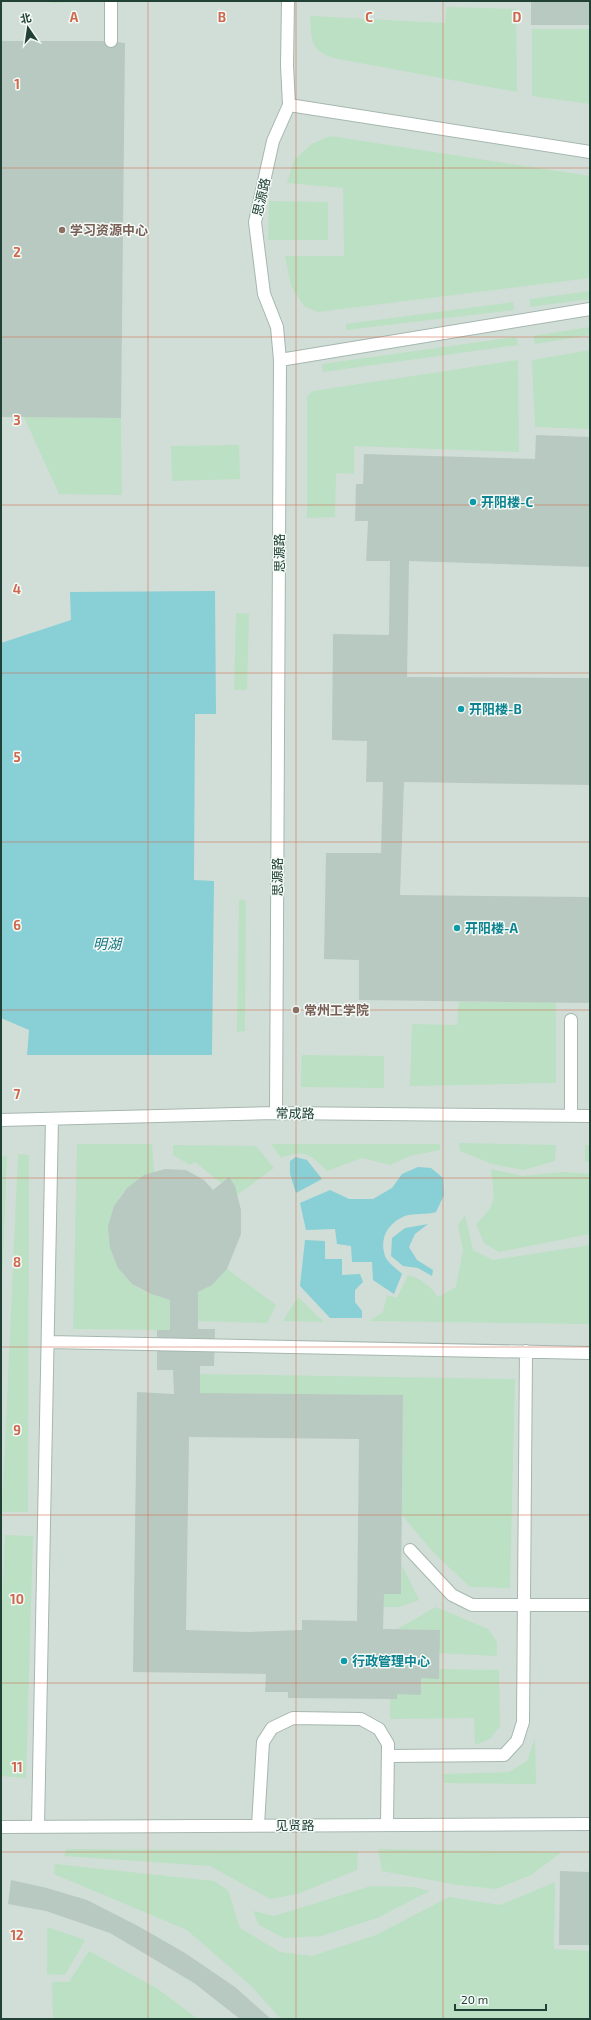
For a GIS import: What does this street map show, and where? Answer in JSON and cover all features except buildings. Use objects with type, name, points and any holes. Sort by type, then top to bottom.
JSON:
[{"type":"lane","points":[[111,1],[111,41]]},
{"type":"lane","name":"思源路","points":[[276,1113],[280,360],[277,327],[264,294],[255,222],[273,141],[289,105],[288,1]]},
{"type":"lane","points":[[289,105],[590,152]]},
{"type":"lane","points":[[280,360],[590,309]]},
{"type":"lane","points":[[571,1020],[571,1116]]},
{"type":"lane","name":"常成路","points":[[1,1120],[276,1113],[590,1116]]},
{"type":"lane","points":[[38,1826],[52,1119]]},
{"type":"lane","points":[[48,1342],[590,1353]]},
{"type":"lane","points":[[389,1756],[504,1755],[517,1741],[523,1722],[526,1351]]},
{"type":"lane","points":[[410,1550],[452,1595],[472,1605],[590,1605]]},
{"type":"lane","points":[[258,1826],[263,1742],[272,1728],[293,1718],[361,1719],[379,1729],[388,1744],[389,1756],[387,1825]]},
{"type":"lane","name":"见贤路","points":[[1,1827],[590,1824]]},
{"type":"shaded area","name":"常州工学院","points":[[1,1],[590,1],[590,2019],[1,2019]]},
{"type":"green space","points":[[50,1],[99,1],[99,2],[50,3]]},
{"type":"green space","points":[[447,7],[516,9],[517,92],[333,58],[319,51],[313,42],[310,16],[445,23]]},
{"type":"green space","points":[[532,29],[590,29],[590,104],[532,96]]},
{"type":"green space","points":[[330,136],[590,176],[590,278],[318,312],[304,306],[291,286],[285,256],[344,256],[343,188],[287,183],[294,160],[312,144]]},
{"type":"green space","points":[[269,201],[328,202],[328,240],[268,240]]},
{"type":"green space","points":[[590,291],[590,299],[530,307],[530,299]]},
{"type":"green space","points":[[513,302],[514,310],[346,330],[346,324]]},
{"type":"green space","points":[[590,327],[590,335],[535,344],[533,336]]},
{"type":"green space","points":[[516,337],[518,345],[323,372],[322,364]]},
{"type":"green space","points":[[590,350],[590,429],[535,427],[532,360]]},
{"type":"green space","points":[[518,360],[519,452],[354,446],[354,474],[336,473],[335,517],[307,518],[307,396],[313,391]]},
{"type":"green space","points":[[24,417],[121,418],[122,495],[59,494]]},
{"type":"green space","points":[[239,445],[240,479],[172,481],[171,446]]},
{"type":"green space","points":[[236,613],[249,614],[247,690],[234,690]]},
{"type":"green space","points":[[239,899],[246,901],[245,1031],[237,1032]]},
{"type":"green space","points":[[459,1002],[556,1002],[556,1083],[410,1086],[412,1024],[457,1025]]},
{"type":"green space","points":[[302,1055],[384,1056],[384,1088],[301,1087]]},
{"type":"green space","points":[[459,1143],[556,1145],[555,1161],[523,1170],[492,1164],[460,1151]]},
{"type":"green space","points":[[77,1144],[152,1144],[154,1173],[137,1180],[124,1191],[115,1205],[110,1220],[109,1237],[112,1253],[120,1269],[131,1283],[144,1291],[170,1300],[170,1330],[73,1329]]},
{"type":"green space","points":[[271,1144],[440,1144],[440,1150],[410,1156],[390,1165],[362,1158],[327,1171],[307,1155],[296,1154],[281,1158]]},
{"type":"green space","points":[[173,1145],[256,1146],[274,1168],[237,1195],[229,1177],[221,1183],[195,1162],[190,1165],[173,1155]]},
{"type":"green space","points":[[585,1145],[590,1145],[590,1163],[585,1161]]},
{"type":"green space","points":[[18,1154],[29,1155],[28,1512],[2,1512]]},
{"type":"green space","points":[[1,1156],[7,1156],[1,1311]]},
{"type":"green space","points":[[491,1169],[523,1176],[563,1172],[590,1174],[590,1234],[499,1252],[484,1243],[476,1224],[492,1205],[494,1193]]},
{"type":"green space","points":[[465,1215],[473,1250],[493,1260],[590,1245],[590,1324],[369,1321],[383,1312],[387,1295],[397,1298],[408,1275],[425,1283],[438,1297],[456,1287],[463,1250],[458,1225]]},
{"type":"green space","points":[[227,1269],[276,1305],[267,1323],[198,1321],[198,1292],[212,1284]]},
{"type":"green space","points":[[298,1297],[324,1322],[283,1321]]},
{"type":"green space","points":[[200,1374],[515,1379],[510,1588],[470,1587],[433,1552],[402,1515],[403,1395],[200,1393]]},
{"type":"green space","points":[[5,1535],[33,1536],[26,1778],[1,1776],[1,1629]]},
{"type":"green space","points":[[402,1565],[419,1600],[399,1607],[384,1607],[384,1594],[401,1594]]},
{"type":"green space","points":[[436,1607],[488,1629],[497,1642],[497,1656],[439,1653],[439,1630],[397,1629]]},
{"type":"green space","points":[[439,1669],[499,1670],[500,1726],[490,1739],[475,1745],[474,1718],[390,1719],[390,1699],[396,1699],[397,1694],[421,1694],[421,1678],[439,1678]]},
{"type":"green space","points":[[535,1738],[536,1784],[444,1783],[443,1774],[509,1772],[527,1761]]},
{"type":"green space","points":[[66,1849],[358,1851],[357,1870],[297,1894],[270,1899],[210,1866],[64,1856]]},
{"type":"green space","points":[[378,1849],[562,1852],[531,1875],[496,1889],[458,1885],[382,1871]]},
{"type":"green space","points":[[55,1864],[214,1881],[228,1890],[240,1928],[280,1952],[312,1956],[376,1935],[449,1897],[500,1905],[555,1882],[554,1949],[590,1951],[590,2019],[281,2019],[249,1984],[187,1930],[54,1874]]},
{"type":"green space","points":[[371,1886],[413,1887],[430,1891],[377,1918],[321,1936],[284,1938],[259,1925],[253,1911],[274,1916]]},
{"type":"green space","points":[[47,1927],[85,1940],[65,1975],[47,1974]]},
{"type":"green space","points":[[89,1951],[158,1989],[198,2019],[53,2019],[52,1982],[69,1982]]},
{"type":"water","name":"明湖","points":[[215,591],[216,714],[195,714],[194,880],[214,881],[212,1055],[27,1055],[29,1030],[1,1018],[1,643],[71,620],[70,592]]},
{"type":"water","points":[[296,1157],[307,1160],[322,1179],[296,1193],[290,1174],[290,1161]]},
{"type":"water","points":[[418,1167],[431,1168],[443,1178],[444,1195],[436,1212],[405,1216],[394,1223],[386,1232],[383,1243],[385,1256],[402,1274],[394,1294],[373,1280],[372,1262],[352,1262],[351,1246],[337,1244],[335,1229],[306,1230],[300,1203],[330,1190],[349,1199],[373,1199],[392,1188],[402,1174]]},
{"type":"water","points":[[428,1224],[415,1234],[409,1247],[417,1260],[433,1270],[432,1276],[418,1268],[403,1266],[391,1256],[392,1238],[405,1228]]},
{"type":"water","points":[[305,1240],[325,1241],[325,1259],[342,1259],[342,1275],[360,1274],[363,1282],[355,1290],[355,1302],[362,1311],[362,1318],[330,1318],[300,1286]]},
{"type":"place","name":"学习资源中心","points":[[62,230]]},
{"type":"place","name":"开阳楼-C","points":[[473,502]]},
{"type":"place","name":"开阳楼-B","points":[[461,709]]},
{"type":"place","name":"开阳楼-A","points":[[457,928]]},
{"type":"place","name":"常州工学院","points":[[296,1010]]},
{"type":"place","name":"行政管理中心","points":[[344,1661]]}]
